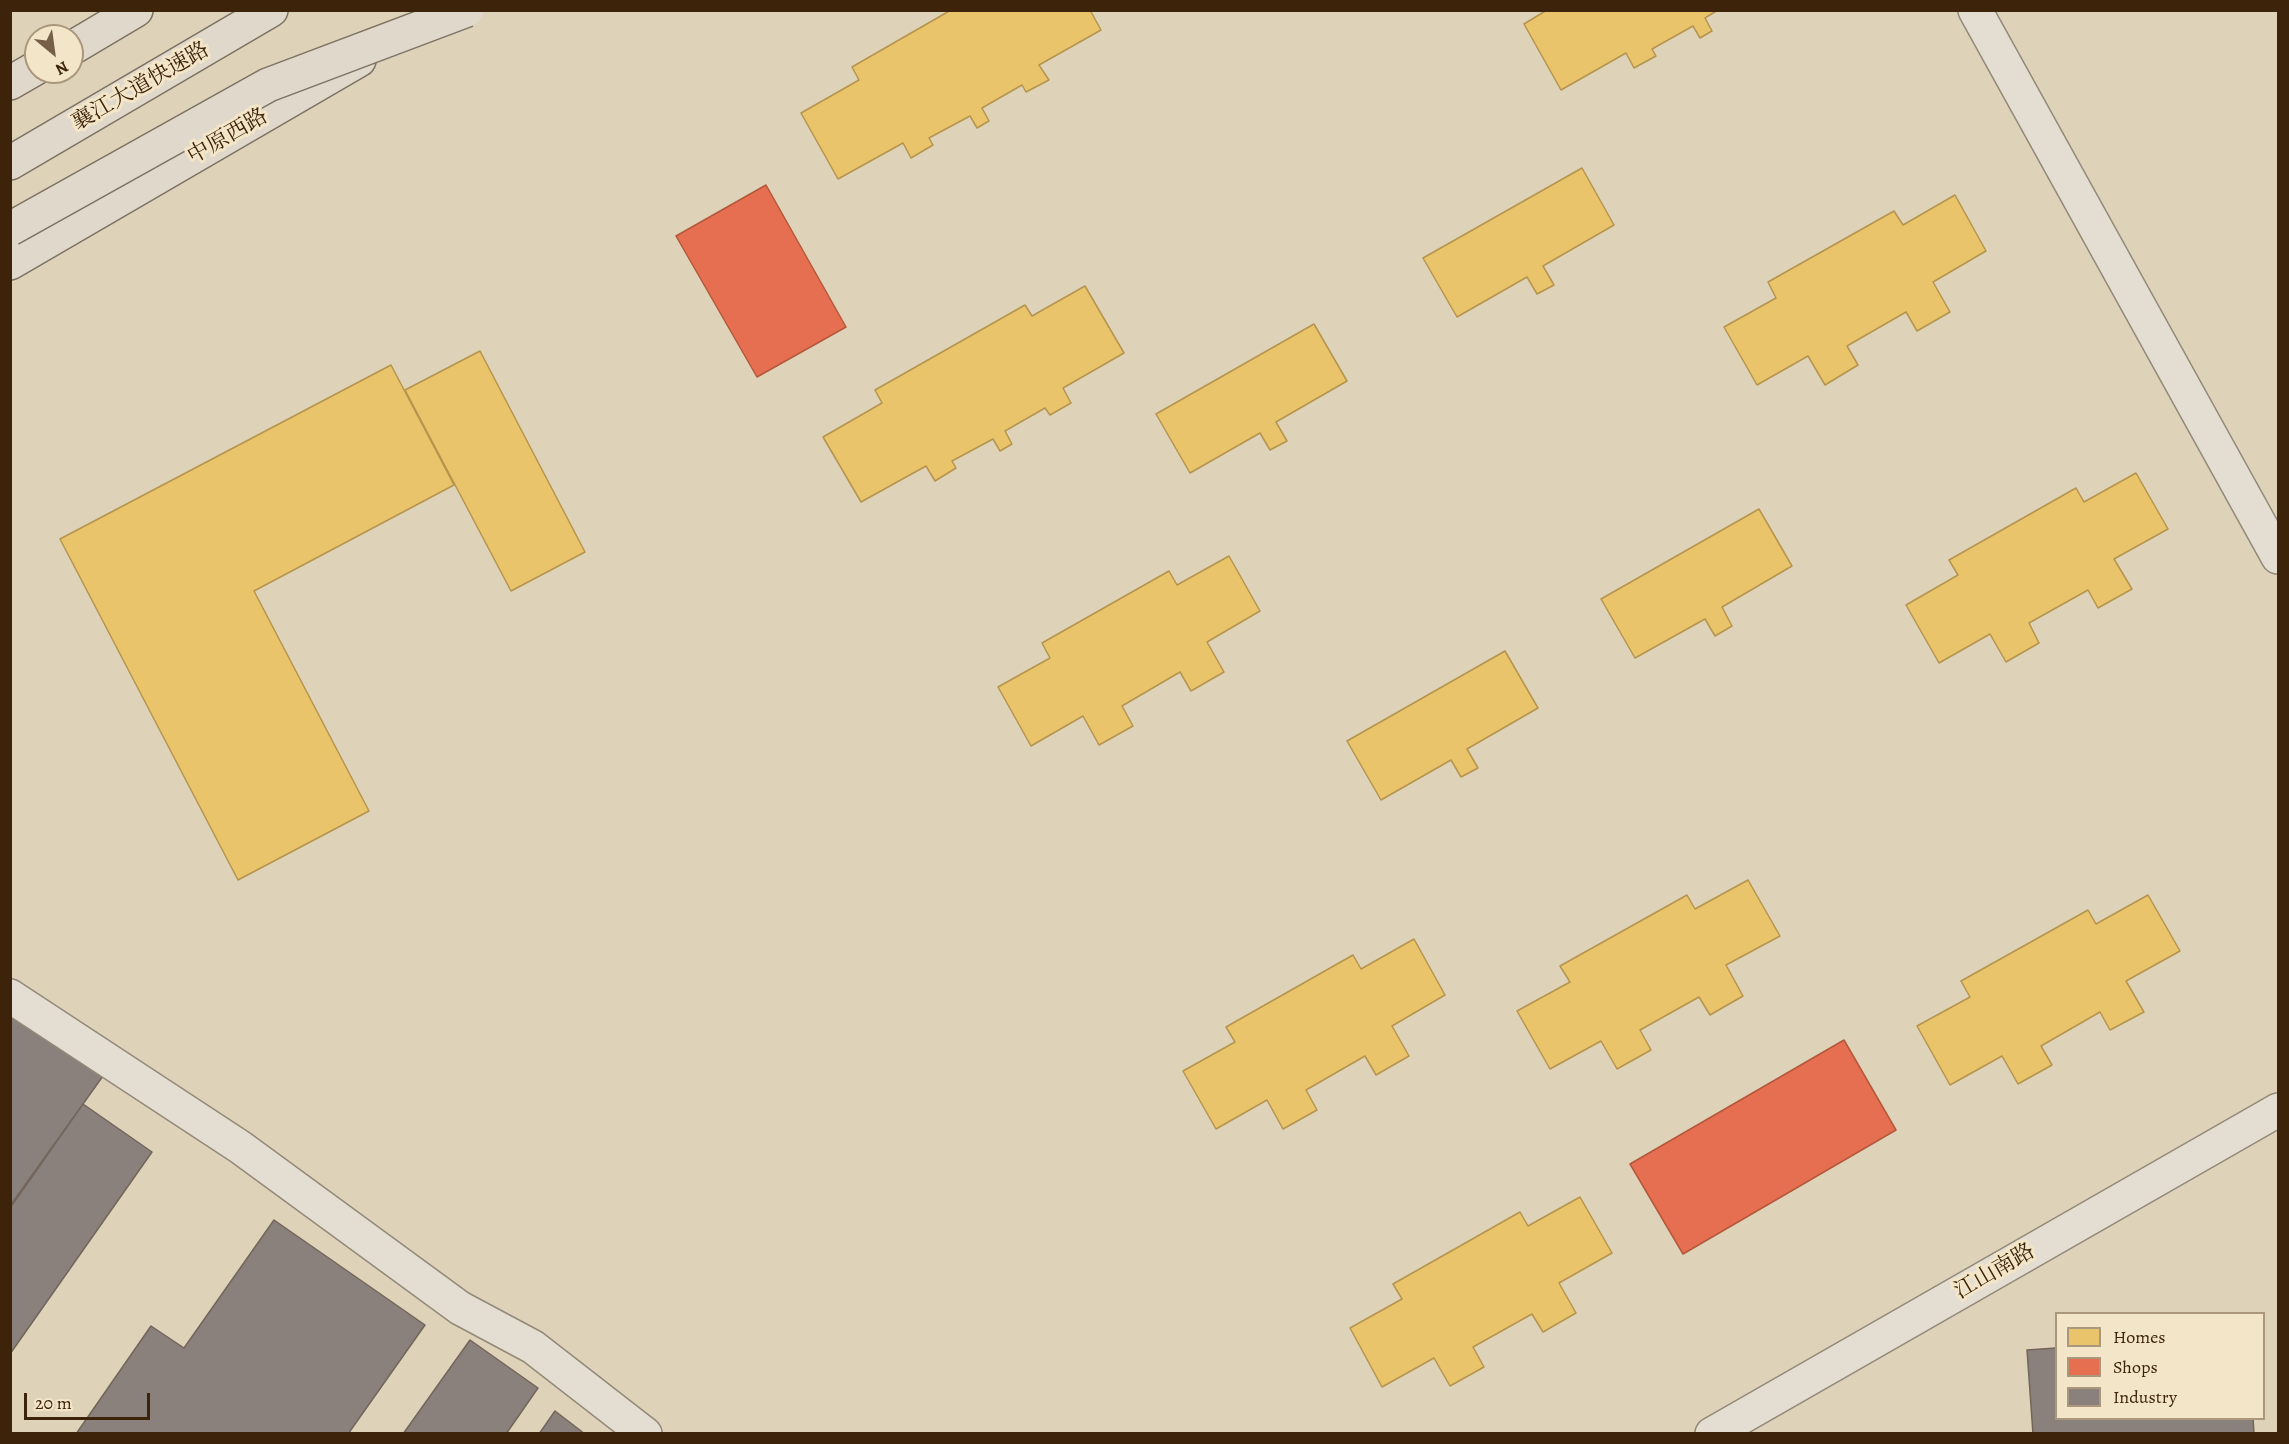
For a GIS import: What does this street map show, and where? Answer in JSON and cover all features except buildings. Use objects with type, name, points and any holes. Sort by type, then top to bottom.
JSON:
[{"type":"main road","points":[[84,41],[136,10]]},
{"type":"main road","name":"襄江大道快速路","points":[[10,163],[271,10]]},
{"type":"main road","name":"中原西路","points":[[10,263],[445,10]]},
{"type":"main road","points":[[10,229],[268,85],[467,10]]},
{"type":"main road","points":[[10,83],[24,75]]},
{"type":"street","points":[[1975,10],[2278,557]]},
{"type":"street","points":[[10,996],[240,1148],[460,1308],[533,1347],[645,1434]]},
{"type":"street","name":"江山南路","points":[[1712,1434],[2278,1110]]}]
